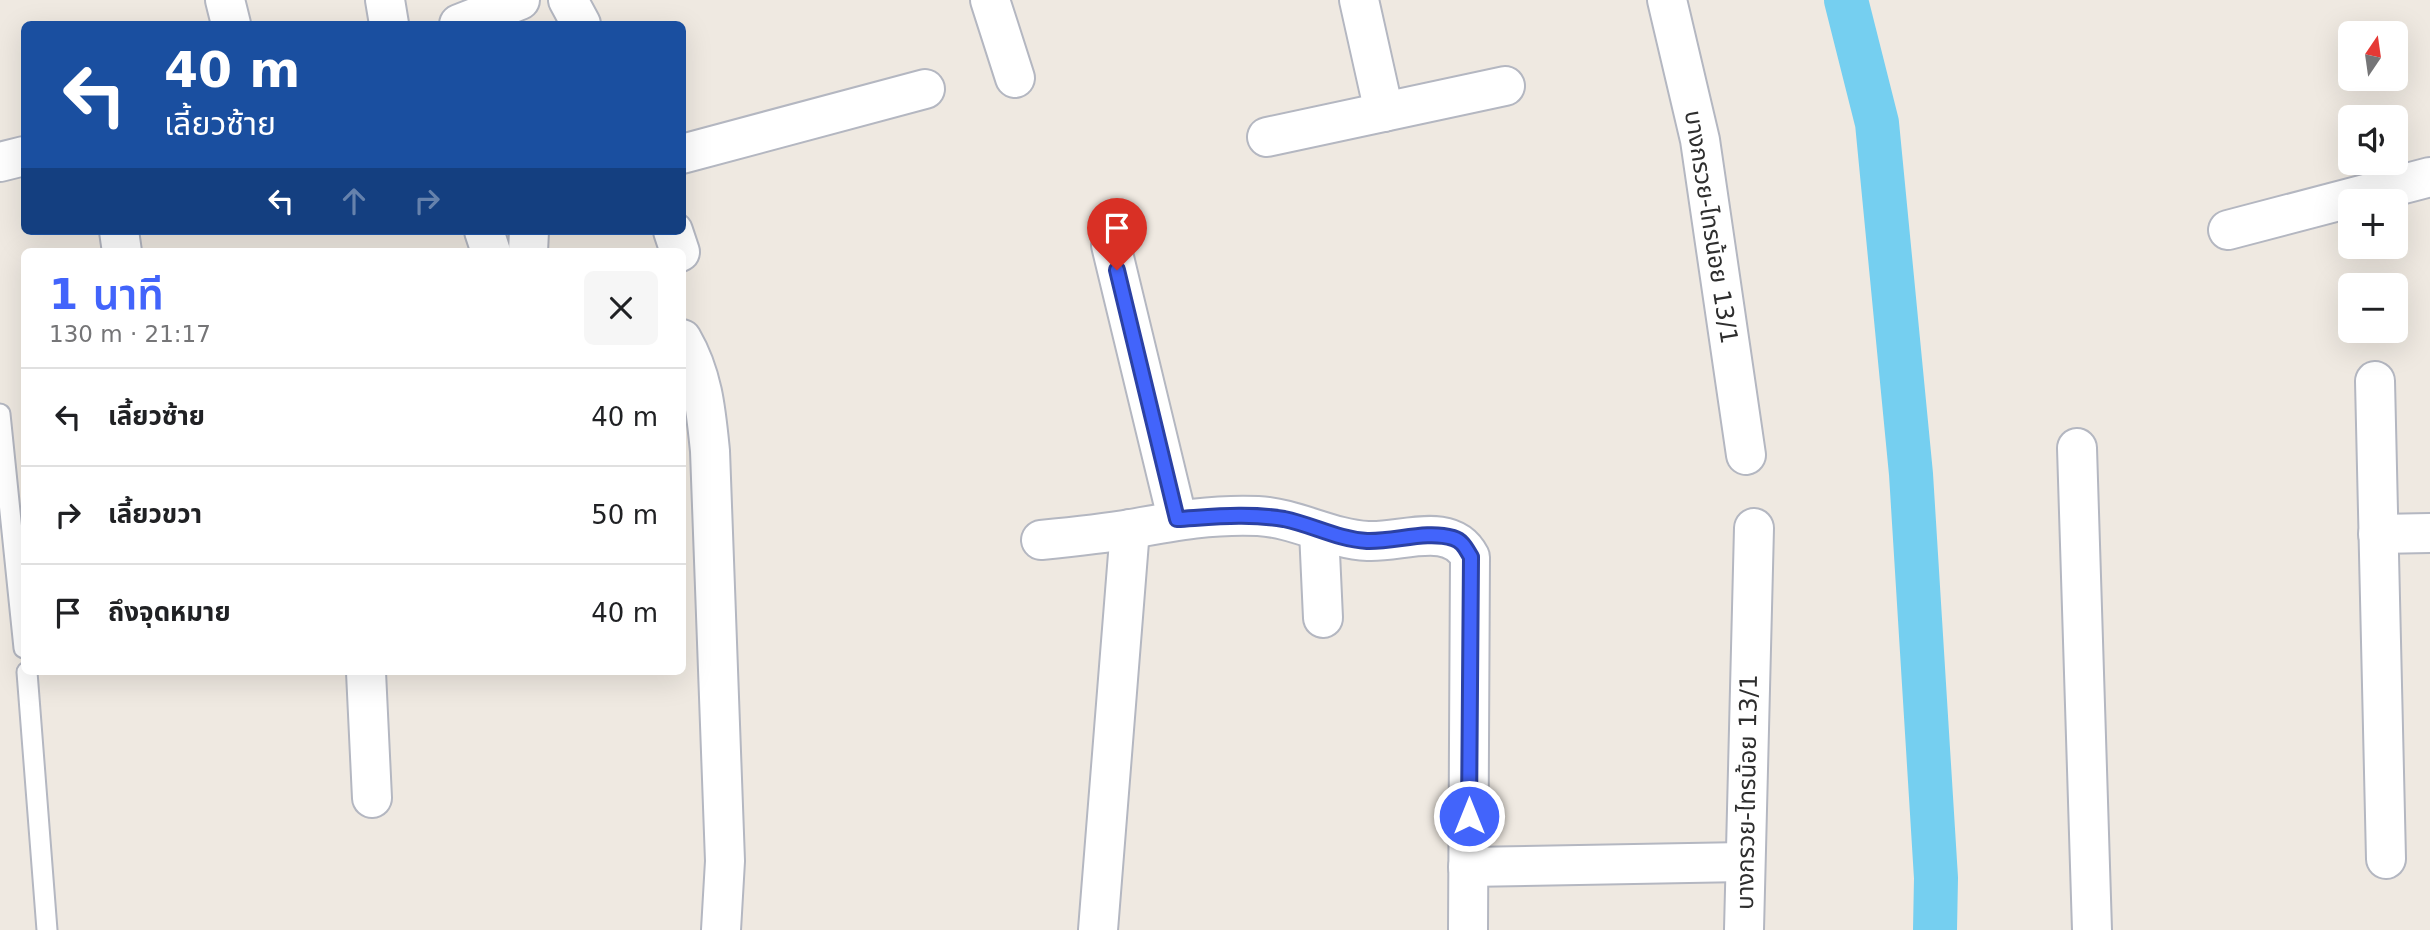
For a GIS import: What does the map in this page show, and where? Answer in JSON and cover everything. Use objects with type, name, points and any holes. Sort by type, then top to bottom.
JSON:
[{"type":"street","points":[[225,0],[230,21]]},
{"type":"street","points":[[385,0],[388,21]]},
{"type":"street","points":[[467,21],[520,0]]},
{"type":"street","points":[[568,0],[578,21]]},
{"type":"street","points":[[990,0],[1016,78]]},
{"type":"street","points":[[1359,0],[1384,112]]},
{"type":"street","name":"บางกรวย-ไทรน้อย 13/1","points":[[1667,0],[1700,140],[1746,455]]},
{"type":"street","points":[[1267,137],[1505,86]]},
{"type":"street","points":[[686,153],[925,89]]},
{"type":"street","points":[[0,162],[21,157]]},
{"type":"street","points":[[2228,230],[2430,177]]},
{"type":"street","points":[[1111,245],[1177,519]]},
{"type":"street","points":[[686,346],[696,364],[705,395],[710,451],[725,861],[721,930]]},
{"type":"street","points":[[2375,381],[2386,859]]},
{"type":"street","points":[[2077,447],[2092,930]]},
{"type":"street","points":[[1041,540],[1130,529],[1177,519],[1260,516],[1288,520],[1343,538],[1370,541],[1427,536],[1453,538],[1464,544],[1471,557],[1468,930]]},
{"type":"street","name":"บางกรวย-ไทรน้อย 13/1","points":[[1744,930],[1754,528]]},
{"type":"street","points":[[1098,930],[1130,529]]},
{"type":"street","points":[[1319,531],[1323,618]]},
{"type":"street","points":[[2378,534],[2430,533]]},
{"type":"street","points":[[366,675],[372,798]]},
{"type":"street","points":[[1468,867],[1744,862]]},
{"type":"lane","points":[[0,414],[21,619]]},
{"type":"lane","points":[[27,675],[47,930]]},
{"type":"waterway","points":[[1846,0],[1877,123],[1911,474],[1936,878],[1935,930]]},
{"type":"route","points":[[1117,270],[1177,519],[1260,516],[1288,520],[1343,538],[1370,541],[1427,536],[1453,538],[1464,544],[1471,557],[1469,816]]}]
